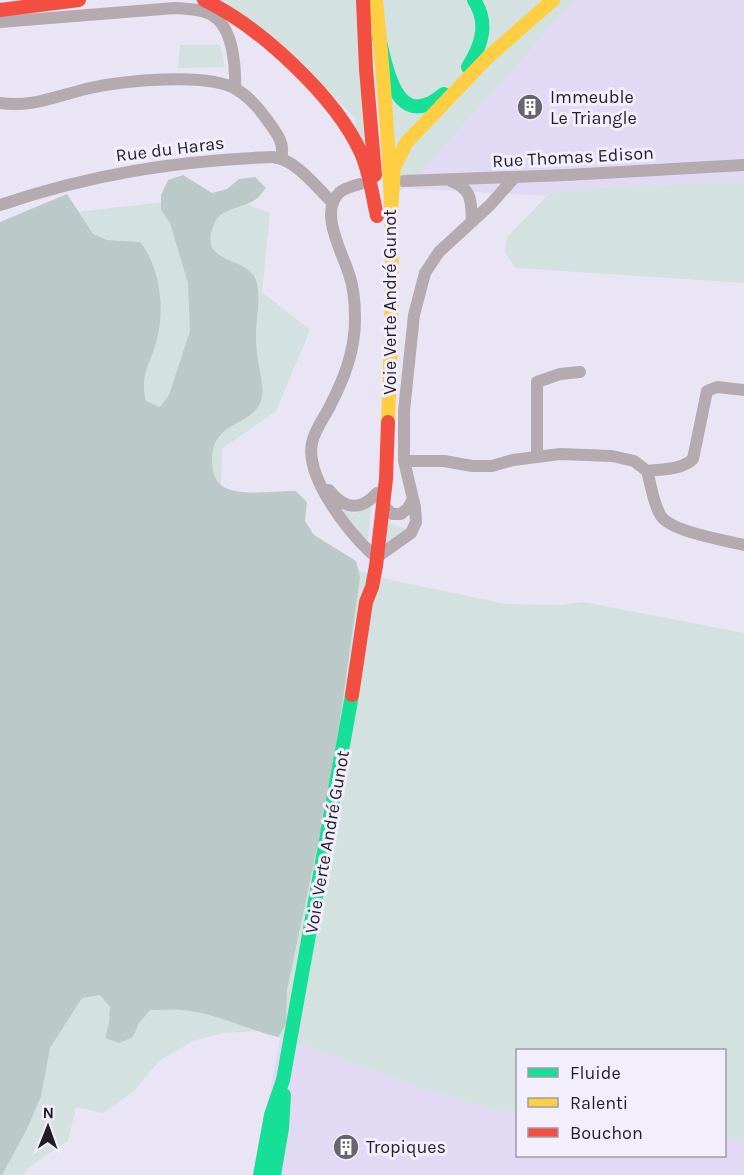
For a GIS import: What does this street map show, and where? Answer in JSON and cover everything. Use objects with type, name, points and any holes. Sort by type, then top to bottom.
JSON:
[{"type":"main road","points":[[0,3],[20,0]]},
{"type":"main road","points":[[0,10],[79,0]]},
{"type":"main road","points":[[204,0],[225,9],[250,27],[312,86],[341,118],[363,156],[384,214]]},
{"type":"main road","name":"Voie Verte André Gunot","points":[[363,0],[366,69],[384,214]]},
{"type":"main road","name":"Voie Verte André Gunot","points":[[260,1175],[268,1123],[275,1097],[283,1080],[344,745],[366,602],[372,587],[384,461],[391,352],[384,214],[385,97],[376,0]]},
{"type":"main road","points":[[379,38],[389,75],[399,97],[412,107],[422,108],[450,89],[478,53],[484,25],[479,7],[474,0]]},
{"type":"main road","points":[[384,214],[396,160],[406,143],[488,57],[553,0]]},
{"type":"main road","name":"Voie Verte André Gunot","points":[[274,1175],[285,1101],[283,1080]]},
{"type":"street","points":[[0,22],[175,8],[199,10],[215,17],[225,28],[236,68],[235,88]]},
{"type":"street","points":[[0,103],[25,104],[93,88],[153,80],[223,84],[235,88],[254,103],[279,137],[283,150],[281,158],[296,168],[332,202]]},
{"type":"street","name":"Rue du Haras","points":[[0,205],[65,185],[134,169],[281,158]]},
{"type":"street","name":"Rue Thomas Edison","points":[[404,181],[514,178],[744,165]]},
{"type":"street","points":[[360,184],[339,192],[332,202],[330,212],[333,229],[353,292],[354,334],[350,360],[343,381],[313,441],[312,459],[329,502],[348,528],[374,555],[411,533],[415,528],[417,517],[404,461],[404,411],[414,315],[425,273],[439,252],[472,222],[514,178]]},
{"type":"street","points":[[444,180],[461,185],[471,198],[472,222]]},
{"type":"street","points":[[537,456],[537,382],[560,374],[580,372]]},
{"type":"street","points":[[647,471],[686,465],[693,459],[707,391],[717,387],[744,390]]},
{"type":"street","points":[[404,461],[444,461],[472,466],[492,466],[537,456],[560,454],[612,456],[634,461],[647,471],[660,514],[667,523],[744,545]]},
{"type":"street","points":[[319,478],[343,504],[362,505],[380,499],[392,514],[401,514],[413,499]]},
{"type":"shaded area","points":[[223,0],[358,0],[368,152],[356,131],[355,118],[331,94]]},
{"type":"shaded area","points":[[387,0],[575,0],[419,173],[390,201],[364,3]]},
{"type":"shaded area","points":[[575,0],[744,0],[744,181],[574,189],[547,196],[403,188]]},
{"type":"shaded area","points":[[180,45],[220,45],[225,67],[178,68]]},
{"type":"shaded area","points":[[183,175],[212,193],[227,189],[239,179],[255,177],[266,188],[255,200],[222,214],[215,222],[211,235],[211,245],[216,252],[248,270],[257,282],[256,345],[262,384],[262,399],[257,409],[220,435],[214,445],[212,466],[218,482],[233,490],[243,492],[296,491],[307,502],[305,521],[314,535],[356,561],[360,577],[332,777],[287,990],[286,1024],[278,1037],[195,1012],[150,1010],[139,1023],[133,1037],[119,1043],[105,1038],[110,1007],[100,995],[82,998],[50,1048],[41,1096],[27,1129],[0,1175],[0,222],[67,194],[93,234],[107,240],[140,242],[147,252],[156,276],[161,314],[155,348],[145,376],[144,391],[146,401],[160,407],[169,395],[190,331],[188,283],[170,223],[161,210],[161,195],[168,180]]},
{"type":"shaded area","points":[[744,181],[744,283],[516,268],[505,253],[507,237],[547,196],[574,189]]},
{"type":"shaded area","points":[[223,196],[270,213],[262,292],[310,330],[276,411],[222,449],[221,492],[351,568],[395,581],[507,604],[559,605],[584,602],[744,633],[744,1140],[726,1137],[726,1049],[516,1049],[516,1112],[496,1110],[422,1088],[259,1031],[223,1033],[193,1041],[159,1061],[134,1091],[103,1113],[76,1107],[68,1141],[29,1167],[23,1175],[0,1175],[0,226],[139,205]]},
{"type":"shaded area","points":[[371,507],[368,540],[366,540],[343,511],[356,513]]},
{"type":"shaded area","points":[[386,522],[407,529],[387,547]]},
{"type":"shaded area","points":[[280,1038],[496,1110],[516,1112],[516,1157],[726,1157],[726,1137],[744,1140],[744,1175],[254,1175]]},
{"type":"traffic: fast","points":[[468,67],[482,34],[481,17],[474,0]]},
{"type":"traffic: fast","points":[[379,38],[388,73],[399,96],[406,103],[416,106],[428,104],[444,94]]},
{"type":"traffic: fast","points":[[260,1175],[271,1115],[283,1080],[352,695]]},
{"type":"traffic: fast","points":[[274,1175],[282,1128],[284,1095]]},
{"type":"traffic: slow","points":[[376,0],[391,211],[388,422]]},
{"type":"traffic: slow","points":[[391,212],[394,168],[406,143],[488,57],[553,0]]},
{"type":"traffic: jam","points":[[0,10],[79,0]]},
{"type":"traffic: jam","points":[[204,0],[226,12],[271,45],[294,65],[334,109],[361,153],[369,176],[377,216]]},
{"type":"traffic: jam","points":[[363,0],[375,175]]},
{"type":"traffic: jam","points":[[352,695],[366,602],[376,566],[386,479],[388,422]]},
{"type":"place","name":"Immeuble Le Triangle","points":[[530,107]]},
{"type":"place","name":"Tropiques","points":[[346,1147]]}]
